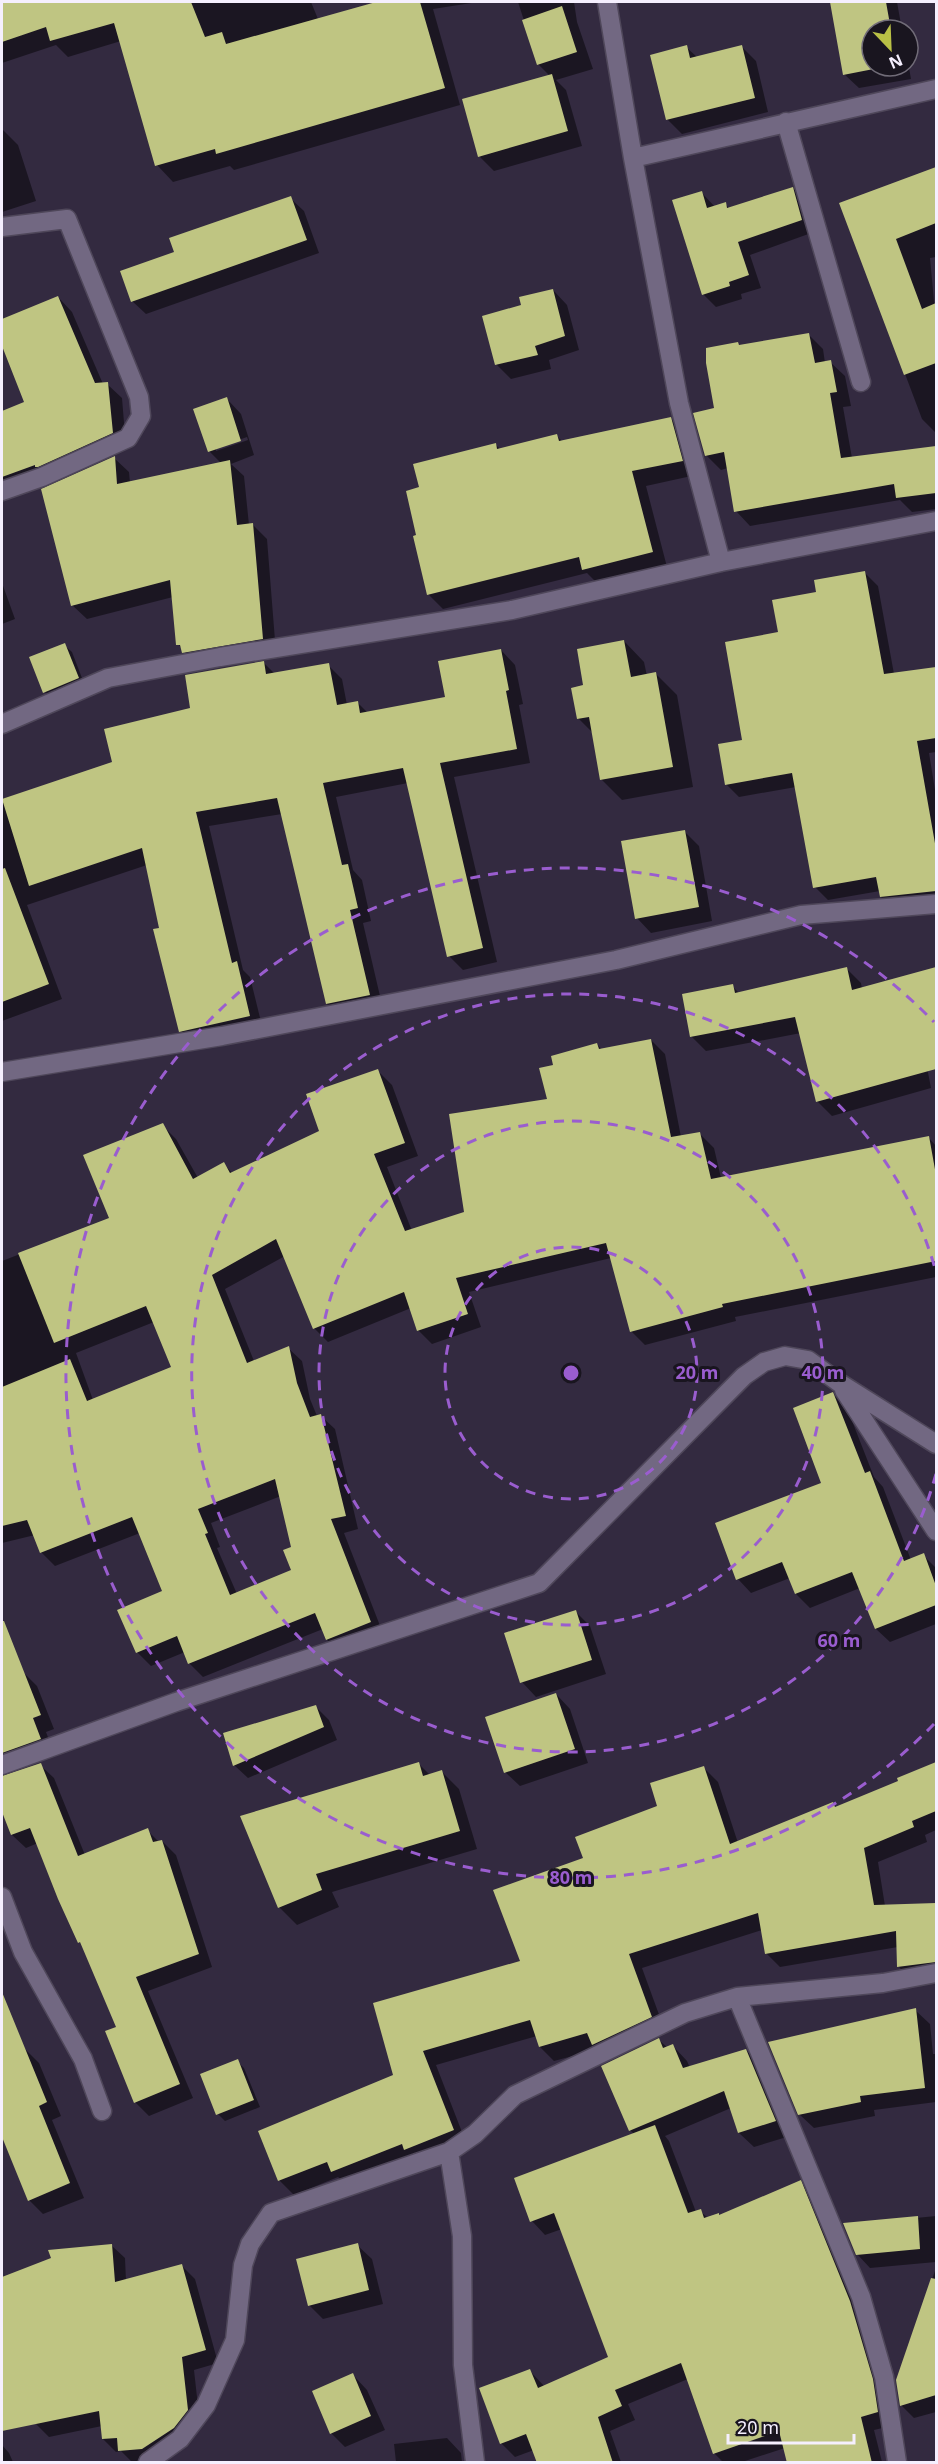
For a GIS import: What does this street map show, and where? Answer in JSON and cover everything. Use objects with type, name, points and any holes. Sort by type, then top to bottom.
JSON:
[{"type":"street","points":[[607,2],[633,158],[679,403],[721,562]]},
{"type":"street","points":[[633,158],[936,89]]},
{"type":"street","points":[[786,122],[861,382]]},
{"type":"street","points":[[2,227],[67,219],[139,397],[141,416],[128,438],[42,477],[2,491]]},
{"type":"street","points":[[2,724],[66,694],[108,678],[220,657],[512,610],[721,562],[936,521]]},
{"type":"street","points":[[2,1072],[222,1036],[616,960],[801,915],[936,904]]},
{"type":"street","points":[[2,1765],[176,1702],[539,1582],[744,1376],[764,1362],[785,1356],[808,1360],[841,1384],[936,1444]]},
{"type":"street","points":[[841,1384],[936,1531]]},
{"type":"street","points":[[2,1897],[23,1952],[83,2059],[102,2111]]},
{"type":"street","points":[[148,2463],[180,2439],[206,2405],[235,2340],[243,2265],[250,2244],[271,2214],[449,2152],[476,2134],[515,2095],[685,2013],[738,1997],[883,1983],[936,1973]]},
{"type":"street","points":[[738,1997],[861,2297],[884,2377],[897,2463]]},
{"type":"street","points":[[449,2152],[462,2235],[463,2365],[475,2463]]},
{"type":"building","points":[[2,2],[191,2],[205,37],[222,32],[226,44],[376,2],[420,2],[445,88],[216,154],[215,149],[155,166],[114,23],[50,41],[46,27],[2,42]]},
{"type":"building","points":[[830,2],[886,2],[889,18],[860,18],[860,72],[843,75]]},
{"type":"building","points":[[562,6],[577,52],[537,65],[522,20]]},
{"type":"building","points":[[687,45],[690,58],[742,45],[755,98],[666,120],[650,55]]},
{"type":"building","points":[[552,74],[568,131],[478,157],[462,99]]},
{"type":"building","points":[[936,167],[936,223],[896,239],[922,309],[936,303],[936,363],[904,375],[839,203]]},
{"type":"building","points":[[793,187],[802,220],[738,242],[749,275],[729,282],[730,286],[702,295],[672,200],[702,191],[707,208],[726,202],[727,208]]},
{"type":"building","points":[[291,196],[307,240],[131,302],[120,271],[174,252],[169,238]]},
{"type":"building","points":[[553,289],[565,336],[535,346],[538,355],[495,365],[482,316],[521,305],[519,297]]},
{"type":"building","points":[[58,296],[95,383],[108,382],[113,433],[38,467],[35,465],[2,477],[2,411],[24,402],[2,346],[2,319]]},
{"type":"building","points":[[809,333],[815,363],[831,360],[837,392],[830,393],[841,458],[936,446],[936,493],[896,498],[894,484],[734,512],[724,452],[705,456],[693,413],[714,408],[706,363],[706,348]]},
{"type":"building","points":[[227,397],[241,441],[208,452],[193,409]]},
{"type":"building","points":[[671,417],[683,461],[632,471],[653,552],[582,570],[579,557],[427,595],[413,536],[416,535],[406,491],[419,487],[413,464],[496,443],[497,449],[557,434],[559,441]]},
{"type":"building","points":[[115,456],[117,484],[230,460],[237,525],[253,523],[263,639],[182,653],[180,645],[176,645],[170,580],[71,606],[41,489]]},
{"type":"building","points":[[865,571],[884,674],[936,667],[936,738],[917,741],[936,849],[936,891],[880,897],[876,877],[813,888],[792,773],[725,785],[718,744],[742,740],[725,642],[778,632],[772,600],[816,592],[814,580]]},
{"type":"building","points":[[624,640],[631,677],[656,672],[673,767],[600,780],[589,717],[577,719],[571,688],[583,685],[577,649]]},
{"type":"building","points":[[65,643],[79,678],[43,693],[29,657]]},
{"type":"building","points":[[501,649],[517,749],[440,763],[483,948],[447,957],[403,768],[323,783],[342,865],[348,864],[358,908],[350,910],[370,995],[326,1004],[277,798],[196,812],[232,963],[237,961],[250,1016],[179,1032],[153,929],[159,928],[142,848],[29,886],[2,799],[112,762],[104,729],[190,708],[185,675],[264,661],[266,674],[329,663],[337,705],[358,701],[360,713],[445,697],[438,661]]},
{"type":"building","points":[[685,830],[699,907],[635,919],[621,841]]},
{"type":"building","points":[[5,868],[49,984],[2,1002],[2,869]]},
{"type":"building","points":[[847,967],[852,990],[936,967],[936,1069],[816,1102],[795,1017],[690,1037],[682,994],[733,984],[735,993]]},
{"type":"building","points":[[651,1039],[671,1137],[700,1132],[711,1179],[929,1136],[936,1175],[936,1261],[722,1304],[723,1307],[630,1332],[606,1243],[456,1278],[468,1314],[417,1331],[404,1292],[313,1329],[276,1239],[212,1275],[247,1363],[289,1346],[297,1383],[310,1417],[321,1414],[346,1516],[331,1519],[371,1622],[326,1640],[315,1613],[188,1664],[177,1636],[136,1653],[117,1610],[162,1591],[132,1517],[40,1553],[27,1520],[2,1526],[2,1387],[70,1359],[87,1401],[171,1367],[146,1306],[54,1343],[18,1253],[109,1218],[83,1155],[163,1123],[193,1179],[224,1162],[230,1173],[319,1131],[306,1094],[378,1069],[405,1143],[374,1154],[405,1231],[464,1212],[449,1114],[547,1099],[539,1068],[553,1065],[551,1056],[597,1043],[599,1049]],"holes":[[[275,1479],[291,1547],[283,1550],[291,1570],[230,1595],[205,1534],[208,1533],[198,1509]]]},
{"type":"building","points":[[833,1392],[865,1473],[870,1471],[904,1561],[924,1553],[936,1586],[936,1605],[875,1629],[852,1572],[795,1594],[782,1562],[736,1580],[715,1523],[821,1483],[793,1408]]},
{"type":"building","points":[[576,1610],[592,1660],[520,1683],[504,1633]]},
{"type":"building","points":[[2,1621],[4,1621],[41,1715],[33,1718],[41,1739],[2,1753]]},
{"type":"building","points":[[556,1693],[575,1749],[504,1773],[485,1717]]},
{"type":"building","points":[[316,1705],[324,1727],[233,1766],[223,1733]]},
{"type":"building","points":[[419,1762],[423,1776],[442,1770],[460,1831],[316,1874],[322,1890],[278,1908],[240,1816]]},
{"type":"building","points":[[936,1762],[936,1811],[912,1821],[914,1827],[864,1848],[874,1905],[936,1903],[936,1962],[897,1967],[896,1931],[765,1954],[758,1913],[629,1954],[652,2017],[592,2045],[587,2033],[539,2047],[530,2020],[423,2051],[454,2130],[404,2150],[402,2144],[331,2172],[327,2162],[278,2181],[258,2131],[393,2075],[373,2003],[520,1961],[493,1890],[583,1858],[575,1837],[657,1806],[650,1783],[704,1766],[730,1844],[833,1802],[835,1807],[898,1781],[897,1778]]},
{"type":"building","points":[[41,1763],[78,1856],[148,1828],[153,1842],[162,1840],[199,1954],[136,1977],[180,2084],[134,2103],[105,2031],[116,2027],[80,1942],[78,1943],[58,1899],[30,1828],[11,1835],[2,1812],[2,1776]]},
{"type":"building","points":[[2,1992],[47,2102],[39,2106],[70,2183],[28,2201],[2,2137]]},
{"type":"building","points":[[916,2008],[925,2088],[860,2096],[861,2102],[798,2115],[768,2042]]},
{"type":"building","points":[[659,2038],[663,2048],[673,2044],[683,2068],[746,2049],[776,2121],[738,2133],[724,2091],[629,2131],[601,2066]]},
{"type":"building","points":[[238,2059],[254,2100],[216,2115],[200,2074]]},
{"type":"building","points":[[655,2125],[688,2213],[701,2209],[704,2218],[719,2213],[719,2215],[801,2180],[850,2301],[873,2379],[878,2412],[861,2417],[872,2463],[787,2463],[779,2431],[713,2454],[681,2363],[615,2390],[622,2406],[598,2417],[613,2463],[537,2463],[526,2434],[500,2444],[479,2388],[530,2369],[538,2388],[608,2357],[554,2213],[530,2222],[514,2178]]},
{"type":"building","points":[[918,2216],[920,2249],[856,2255],[843,2223]]},
{"type":"building","points":[[358,2243],[369,2290],[308,2306],[296,2259]]},
{"type":"building","points":[[112,2244],[115,2282],[182,2264],[206,2350],[182,2357],[188,2410],[174,2428],[142,2449],[118,2451],[117,2438],[102,2439],[99,2411],[2,2431],[2,2277],[51,2258],[48,2250]]},
{"type":"building","points":[[931,2278],[936,2279],[936,2395],[900,2406],[896,2380]]},
{"type":"building","points":[[353,2373],[371,2416],[330,2434],[312,2391]]}]
